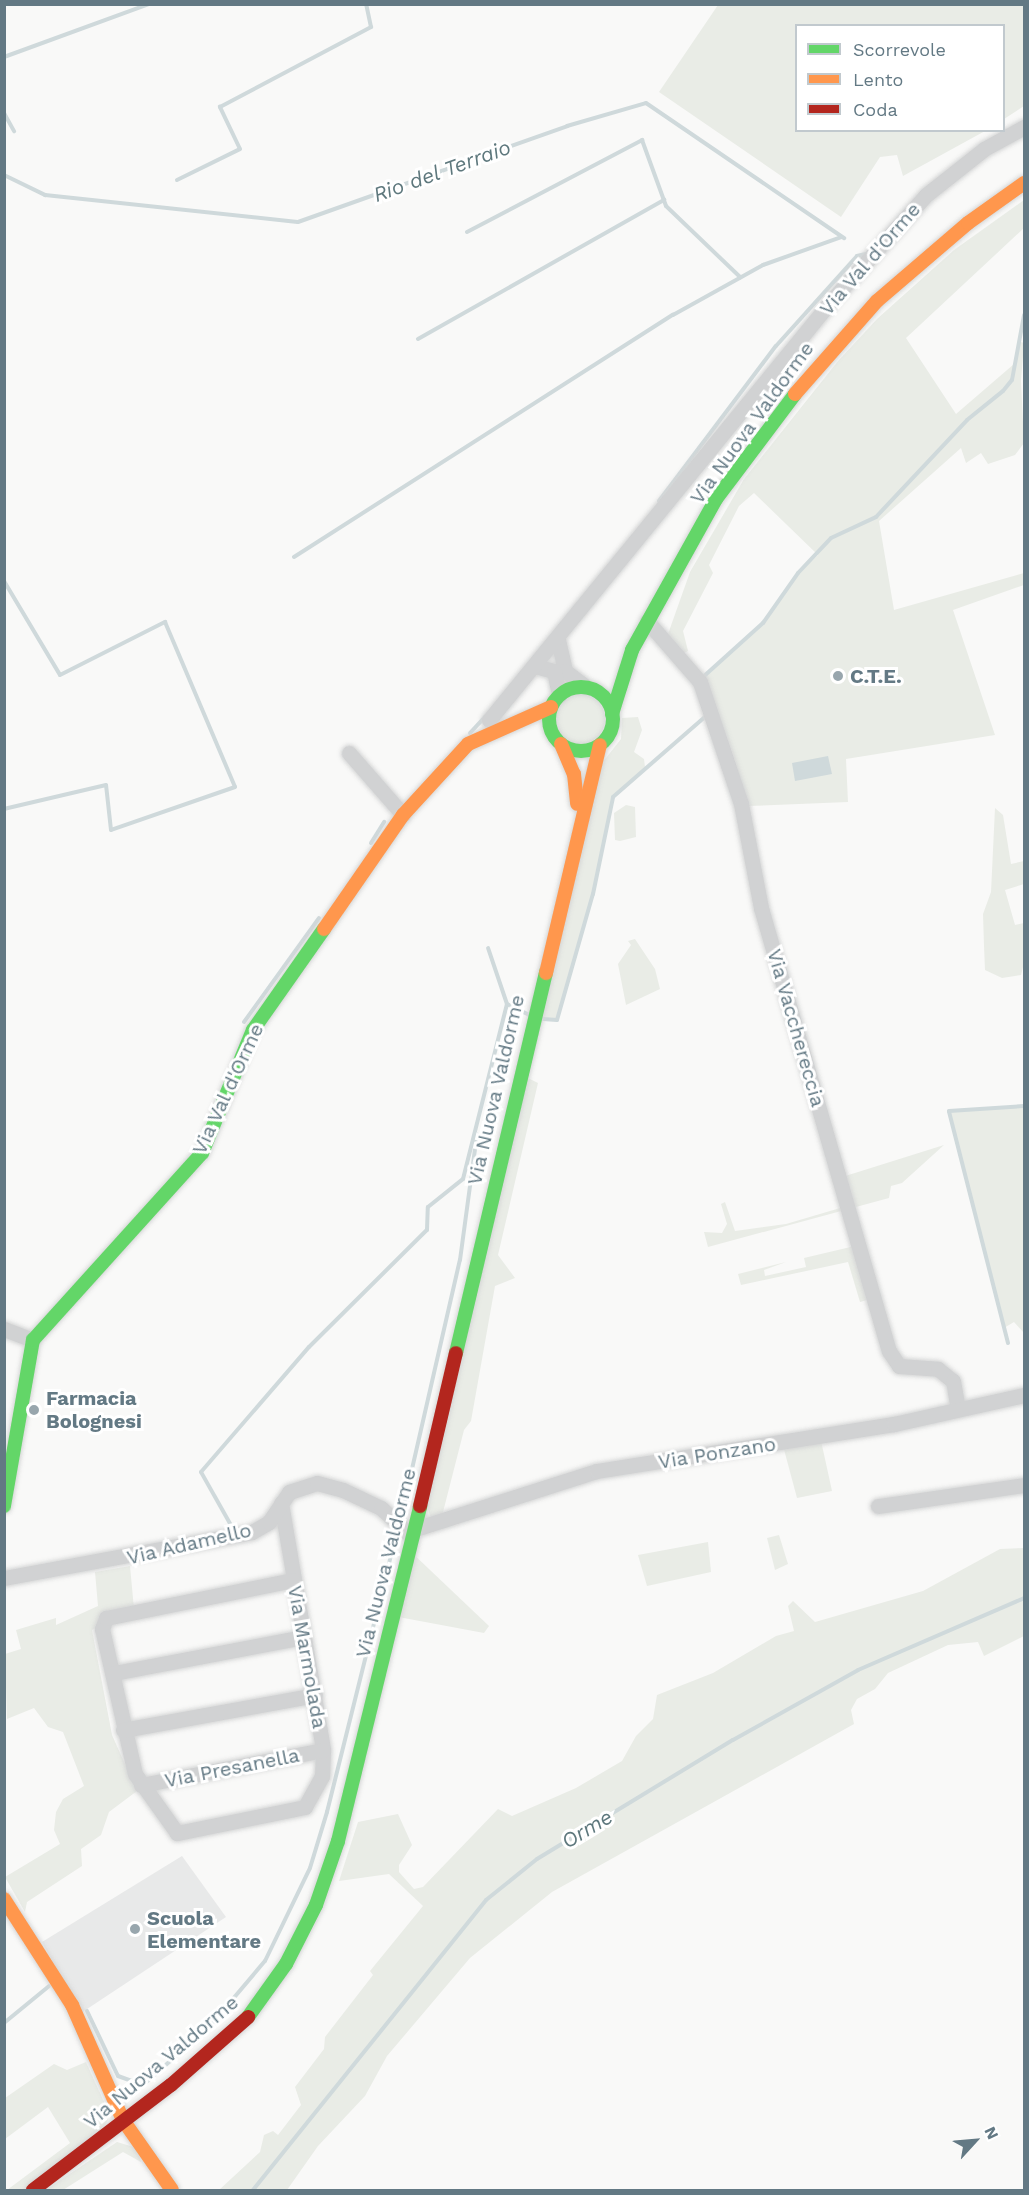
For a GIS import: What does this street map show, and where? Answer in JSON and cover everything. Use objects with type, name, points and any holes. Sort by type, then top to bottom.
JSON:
[{"type":"main road","name":"Via Nuova Valdorme","points":[[33,2190],[123,2120],[251,2014],[286,1964],[316,1905],[338,1841],[414,1533],[576,830],[600,744],[610,731],[612,714],[632,650],[716,500],[826,354],[877,301],[968,223],[1024,183]]},
{"type":"main road","name":"Via Nuova Valdorme","points":[[576,830],[578,793],[558,741],[550,729],[555,701],[612,674],[632,650]]},
{"type":"main road","points":[[588,687],[605,698],[612,714]]},
{"type":"main road","name":"Via Val d'Orme","points":[[33,1340],[202,1153],[253,1030],[403,815],[468,744],[492,724],[555,701]]},
{"type":"main road","points":[[492,724],[525,730],[585,751],[600,744]]},
{"type":"main road","points":[[4,1506],[33,1340]]},
{"type":"main road","points":[[4,1899],[72,2005],[123,2120],[172,2190]]},
{"type":"street","name":"Via Val d'Orme","points":[[492,724],[535,666],[831,301],[926,195],[984,149],[1024,127]]},
{"type":"street","name":"Via Vacchereccia","points":[[647,621],[700,682],[734,783],[761,908],[889,1351],[899,1366],[938,1369],[953,1381],[957,1408]]},
{"type":"street","points":[[558,640],[565,670],[588,687]]},
{"type":"street","points":[[535,666],[554,671],[555,701]]},
{"type":"street","points":[[349,753],[403,815]]},
{"type":"street","points":[[4,1329],[33,1340]]},
{"type":"street","name":"Via Ponzano","points":[[414,1533],[597,1471],[894,1424],[957,1408],[1024,1395]]},
{"type":"street","points":[[285,1498],[316,1484],[343,1490],[381,1508],[414,1533]]},
{"type":"street","points":[[878,1506],[1024,1485]]},
{"type":"street","name":"Via Adamello","points":[[4,1578],[252,1532],[269,1522],[285,1498]]},
{"type":"street","name":"Via Marmolada","points":[[285,1498],[292,1580],[315,1695],[323,1750],[322,1776],[305,1807]]},
{"type":"street","name":"Via Presanella","points":[[292,1580],[106,1618],[102,1629],[114,1673],[123,1730],[141,1785],[177,1833],[305,1807]]},
{"type":"street","points":[[114,1673],[303,1637]]},
{"type":"street","points":[[123,1730],[315,1695]]},
{"type":"street","name":"Via Presanella","points":[[141,1785],[323,1750]]},
{"type":"shaded area","points":[[718,5],[1024,5],[1024,106],[1005,118],[1005,24],[795,24],[795,132],[983,132],[903,176],[897,155],[880,157],[841,217],[659,92]]},
{"type":"shaded area","points":[[1024,200],[1024,228],[906,338],[956,414],[1014,364],[1018,341],[1024,343],[1021,381],[1024,443],[1015,455],[988,464],[981,453],[966,463],[961,448],[879,521],[894,610],[1024,573],[1024,585],[953,610],[995,735],[846,759],[848,802],[749,806],[703,677],[763,623],[798,573],[818,555],[754,493],[739,506],[709,565],[713,573],[683,631],[688,651],[684,653],[668,634],[690,572],[744,479],[838,361],[877,319],[954,250]]},
{"type":"shaded area","points":[[580,694],[594,698],[601,705],[605,719],[601,733],[594,740],[580,744],[566,740],[559,733],[555,719],[559,705],[566,698]]},
{"type":"shaded area","points":[[638,717],[642,730],[634,752],[644,759],[645,767],[613,797],[593,894],[557,1020],[542,1019],[602,763],[621,739],[622,718]]},
{"type":"shaded area","points":[[828,756],[832,774],[795,781],[792,763]]},
{"type":"shaded area","points":[[626,805],[635,807],[636,837],[615,840],[614,813]]},
{"type":"shaded area","points":[[995,808],[1003,815],[1011,864],[1024,861],[1024,884],[1005,890],[1015,925],[1024,923],[1024,963],[1021,975],[1002,978],[985,970],[984,946],[983,914],[991,892]]},
{"type":"shaded area","points":[[635,939],[655,969],[660,989],[626,1005],[618,964],[631,945],[628,941]]},
{"type":"shaded area","points":[[528,1078],[538,1083],[498,1255],[515,1278],[495,1286],[471,1421],[464,1430],[442,1516],[430,1516],[427,1506]]},
{"type":"shaded area","points":[[1024,1106],[1024,1333],[1014,1322],[1004,1328],[949,1111]]},
{"type":"shaded area","points":[[944,1145],[902,1183],[891,1186],[889,1198],[708,1247],[704,1232],[722,1233],[727,1224],[721,1204],[725,1202],[735,1231],[786,1224],[847,1206],[839,1178]]},
{"type":"shaded area","points":[[859,1245],[874,1298],[860,1302],[848,1262],[741,1285],[738,1274],[786,1262],[764,1270],[765,1276],[806,1267],[804,1258]]},
{"type":"shaded area","points":[[820,1436],[832,1491],[797,1498],[782,1442]]},
{"type":"shaded area","points":[[779,1535],[788,1564],[775,1570],[767,1538]]},
{"type":"shaded area","points":[[708,1542],[711,1572],[647,1586],[638,1555]]},
{"type":"shaded area","points":[[1024,1548],[1024,1636],[984,1656],[978,1642],[948,1645],[888,1673],[875,1689],[857,1699],[851,1710],[854,1724],[552,1892],[470,1958],[387,2056],[365,2096],[318,2146],[287,2190],[219,2190],[260,2152],[264,2135],[273,2131],[278,2135],[301,2105],[295,2087],[324,2049],[325,2037],[373,1975],[370,1971],[423,1906],[389,1874],[339,1881],[358,1822],[398,1814],[412,1845],[399,1865],[399,1872],[414,1889],[423,1887],[498,1809],[512,1816],[576,1788],[622,1761],[636,1736],[653,1719],[657,1695],[713,1673],[776,1636],[794,1631],[788,1606],[793,1601],[815,1622],[923,1591],[1000,1549]]},
{"type":"shaded area","points":[[409,1550],[489,1626],[484,1633],[393,1616]]},
{"type":"shaded area","points":[[130,1566],[134,1609],[92,1630],[112,1735],[137,1791],[109,1812],[101,1835],[81,1849],[82,1866],[27,1902],[25,1912],[5,1877],[60,1844],[54,1830],[56,1812],[63,1799],[84,1786],[63,1732],[48,1727],[34,1708],[7,1719],[5,1654],[21,1649],[16,1630],[56,1618],[56,1625],[98,1606],[95,1572]]},
{"type":"shaded area","name":"Scuola Elementare","points":[[182,1856],[226,1917],[81,2013],[42,1942]]},
{"type":"shaded area","points":[[86,2062],[110,2115],[106,2124],[33,2190],[7,2190],[70,2143],[48,2107],[5,2139],[5,2098],[54,2064],[67,2070]]},
{"type":"shaded area","points":[[117,2142],[137,2148],[141,2162],[123,2152],[63,2190],[46,2190]]},
{"type":"waterway","points":[[4,57],[149,4]]},
{"type":"waterway","points":[[177,180],[240,149],[220,107],[371,27],[366,4]]},
{"type":"waterway","name":"Rio del Terraio","points":[[4,175],[45,195],[298,222],[567,126],[646,103],[844,238]]},
{"type":"waterway","points":[[4,113],[14,131]]},
{"type":"waterway","points":[[467,232],[642,140],[666,206],[740,277]]},
{"type":"waterway","points":[[418,339],[664,200]]},
{"type":"waterway","points":[[294,557],[673,315],[763,265],[841,237]]},
{"type":"waterway","points":[[659,501],[776,346],[857,256],[866,254]]},
{"type":"waterway","points":[[703,677],[763,623],[798,573],[831,538],[876,517],[967,420],[1003,391],[1012,380],[1024,315]]},
{"type":"waterway","points":[[4,581],[60,675],[165,622],[235,787],[111,830],[106,785],[4,809]]},
{"type":"waterway","points":[[543,1019],[557,1020],[593,894],[613,797],[706,716]]},
{"type":"waterway","points":[[470,733],[485,717]]},
{"type":"waterway","points":[[371,843],[384,822]]},
{"type":"waterway","points":[[244,1022],[319,918]]},
{"type":"waterway","points":[[232,1527],[201,1472],[309,1347],[427,1230],[428,1207],[463,1179],[507,1004],[488,948]]},
{"type":"waterway","points":[[507,1004],[530,1015]]},
{"type":"waterway","points":[[1008,1343],[949,1111],[1024,1106]]},
{"type":"waterway","points":[[401,1517],[460,1260],[477,1134]]},
{"type":"waterway","points":[[87,2011],[118,2076],[143,2085],[210,2026],[265,1961],[310,1868],[327,1812],[397,1531]]},
{"type":"waterway","name":"Orme","points":[[253,2190],[486,1900],[537,1859],[733,1740],[858,1670],[1024,1598]]},
{"type":"waterway","points":[[4,2023],[49,1986]]},
{"type":"traffic: fast","points":[[612,714],[632,650],[716,499],[795,394]]},
{"type":"traffic: fast","points":[[581,687],[599,692],[604,696],[608,701],[613,719],[608,737],[604,742],[599,746],[581,751],[563,746],[558,742],[554,737],[549,719],[554,701],[558,696],[563,692],[581,687]]},
{"type":"traffic: fast","points":[[4,1506],[33,1340],[202,1153],[253,1030],[324,929]]},
{"type":"traffic: fast","points":[[456,1353],[546,973]]},
{"type":"traffic: fast","points":[[248,2017],[286,1964],[316,1905],[338,1841],[420,1506]]},
{"type":"traffic: slow","points":[[795,394],[877,301],[968,223],[1024,183]]},
{"type":"traffic: slow","points":[[324,929],[403,815],[468,744],[551,707]]},
{"type":"traffic: slow","points":[[561,744],[574,774],[577,804]]},
{"type":"traffic: slow","points":[[546,973],[600,745]]},
{"type":"traffic: slow","points":[[4,1899],[72,2005],[123,2120],[172,2190]]},
{"type":"traffic: jam","points":[[420,1506],[456,1353]]},
{"type":"traffic: jam","points":[[33,2190],[171,2085],[248,2017]]},
{"type":"place","name":"C.T.E.","points":[[838,676]]},
{"type":"place","name":"Farmacia Bolognesi","points":[[34,1410]]},
{"type":"place","name":"Scuola Elementare","points":[[135,1929]]}]
